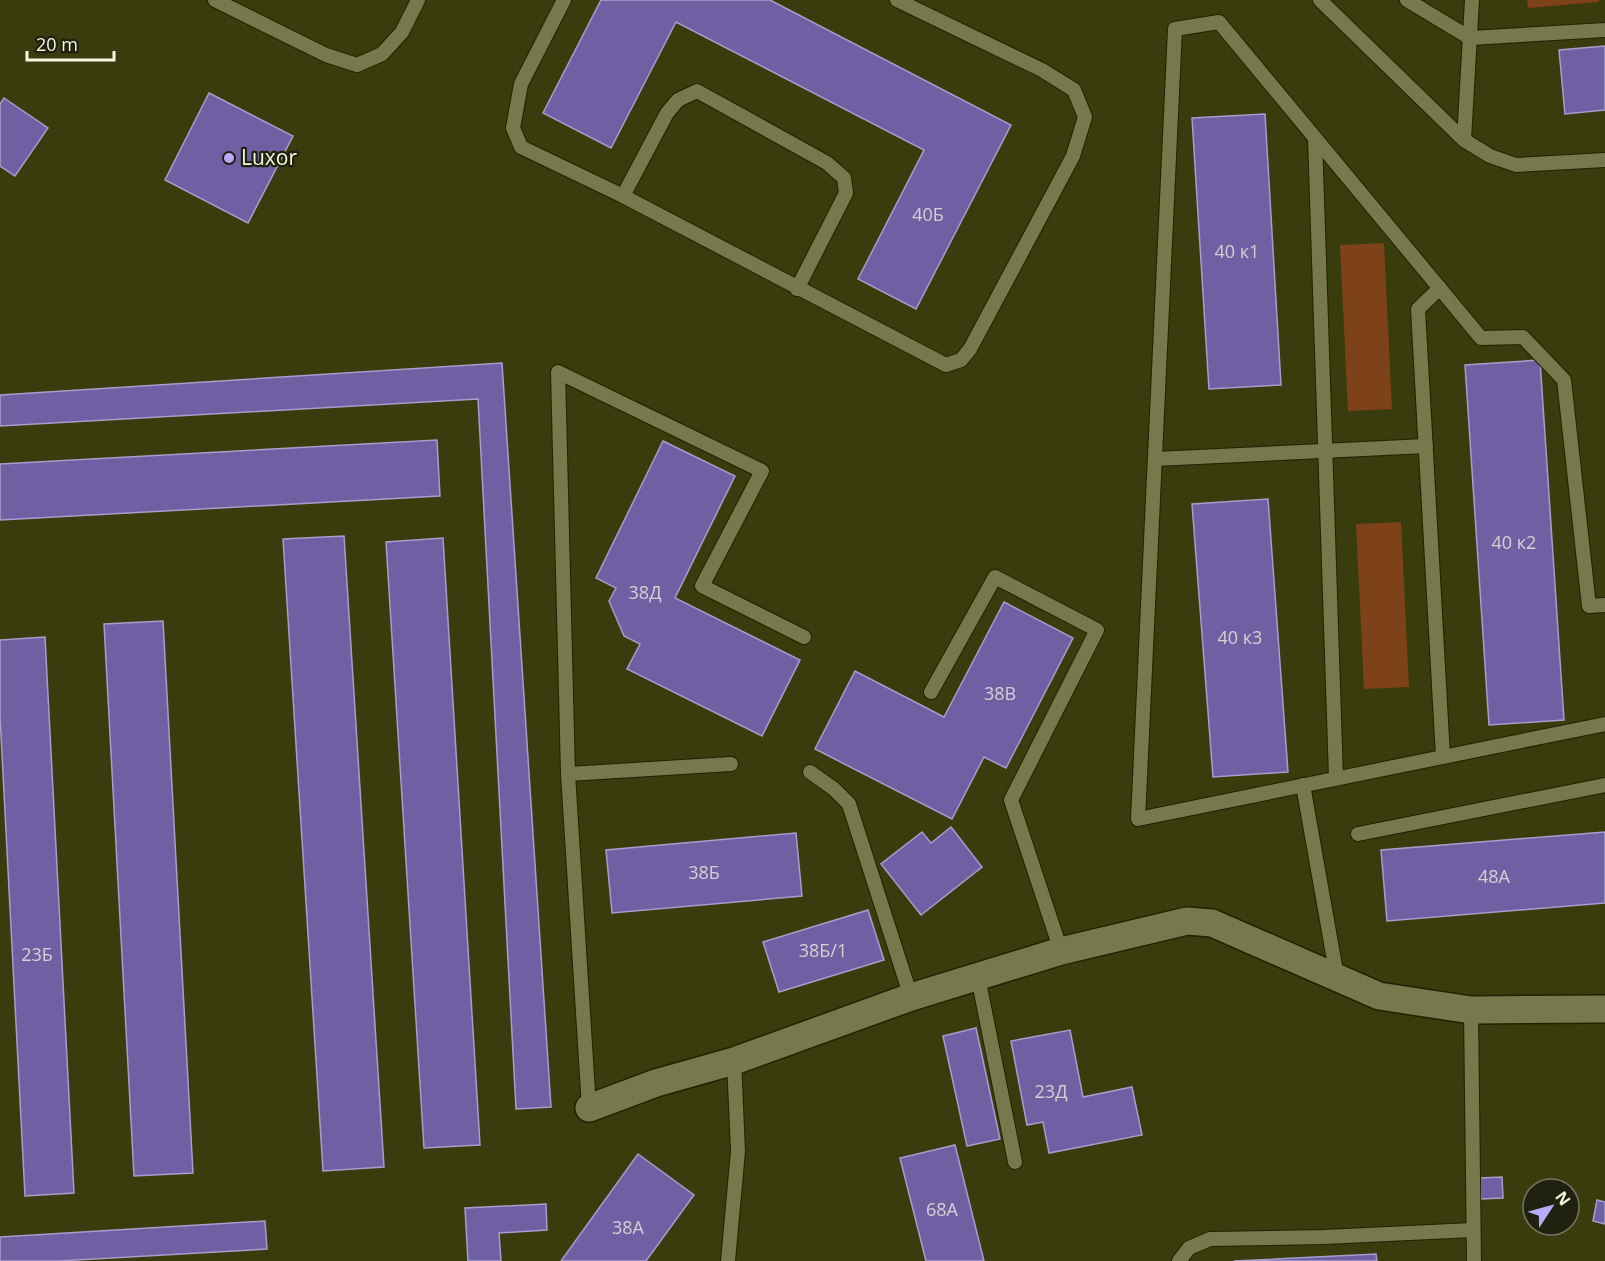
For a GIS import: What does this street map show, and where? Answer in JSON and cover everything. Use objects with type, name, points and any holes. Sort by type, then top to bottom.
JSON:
[{"type":"street","points":[[589,1108],[656,1083],[734,1061],[911,996],[1061,951],[1187,921],[1212,923],[1379,996],[1471,1010],[1605,1009]]},
{"type":"lane","points":[[215,0],[234,4],[327,55],[357,64],[382,54],[402,32],[418,0]]},
{"type":"lane","points":[[564,0],[521,84],[513,128],[521,147],[623,196],[946,365],[961,360],[970,349],[1073,156],[1085,117],[1074,90],[1042,70],[897,0]]},
{"type":"lane","points":[[1320,0],[1464,140],[1490,156],[1516,165],[1605,160]]},
{"type":"lane","points":[[1407,0],[1470,38],[1605,30]]},
{"type":"lane","points":[[1464,140],[1472,0]]},
{"type":"lane","points":[[1605,605],[1588,606],[1564,380],[1522,337],[1481,338],[1219,22],[1175,29],[1138,819],[1605,724]]},
{"type":"lane","points":[[623,196],[666,113],[678,100],[697,91],[827,163],[844,178],[846,194],[797,289]]},
{"type":"lane","points":[[1315,138],[1336,778]]},
{"type":"lane","points":[[1440,288],[1419,309],[1443,757]]},
{"type":"lane","points":[[589,1108],[568,774],[558,372],[762,471],[702,586],[804,637]]},
{"type":"lane","points":[[1155,459],[1426,446]]},
{"type":"lane","points":[[931,692],[995,577],[1097,630],[1011,800],[1061,951]]},
{"type":"lane","points":[[568,774],[730,764]]},
{"type":"lane","points":[[810,772],[834,789],[849,804],[911,996]]},
{"type":"lane","points":[[1303,785],[1337,977]]},
{"type":"lane","points":[[1358,834],[1605,785]]},
{"type":"lane","points":[[978,977],[1015,1162]]},
{"type":"lane","points":[[1471,1010],[1474,1261]]},
{"type":"lane","points":[[728,1261],[738,1151],[734,1061]]},
{"type":"lane","points":[[1179,1261],[1189,1248],[1210,1239],[1473,1230]]},
{"type":"shaded area","points":[[1527,0],[1599,0],[1599,2],[1528,8]]},
{"type":"shaded area","points":[[1384,243],[1392,409],[1348,411],[1340,245]]},
{"type":"shaded area","points":[[1401,522],[1409,687],[1364,689],[1356,524]]},
{"type":"building","points":[[601,0],[770,0],[1011,125],[916,309],[858,279],[924,150],[676,22],[611,148],[543,113]]},
{"type":"building","points":[[1605,46],[1605,110],[1565,114],[1559,50]]},
{"type":"building","name":"Luxor","points":[[209,93],[293,136],[248,223],[165,180]]},
{"type":"building","points":[[4,98],[48,128],[15,176],[0,166],[0,104]]},
{"type":"building","points":[[1265,114],[1281,385],[1209,389],[1192,118]]},
{"type":"building","points":[[1540,360],[1564,720],[1489,725],[1465,365]]},
{"type":"building","points":[[502,363],[551,1107],[516,1109],[478,399],[0,426],[0,395]]},
{"type":"building","points":[[437,440],[440,496],[0,520],[0,464]]},
{"type":"building","points":[[663,441],[735,476],[675,598],[800,660],[762,736],[627,669],[640,644],[624,636],[609,601],[616,588],[596,578]]},
{"type":"building","points":[[1268,499],[1288,772],[1213,777],[1192,504]]},
{"type":"building","points":[[344,536],[384,1167],[323,1171],[283,539]]},
{"type":"building","points":[[443,538],[480,1145],[424,1148],[386,542]]},
{"type":"building","points":[[1004,602],[1073,638],[1006,768],[984,757],[952,819],[815,749],[855,671],[944,717]]},
{"type":"building","points":[[163,621],[193,1173],[134,1176],[104,624]]},
{"type":"building","points":[[45,637],[74,1193],[25,1196],[0,716],[0,640]]},
{"type":"building","points":[[951,827],[982,867],[921,915],[881,864],[922,832],[931,843]]},
{"type":"building","points":[[1605,832],[1605,903],[1387,921],[1381,850]]},
{"type":"building","points":[[796,833],[802,896],[612,913],[606,850]]},
{"type":"building","points":[[868,910],[884,960],[779,992],[763,942]]},
{"type":"building","points":[[976,1028],[1000,1139],[967,1146],[943,1036]]},
{"type":"building","points":[[1070,1030],[1083,1097],[1132,1087],[1142,1135],[1049,1153],[1043,1122],[1027,1125],[1011,1041]]},
{"type":"building","points":[[955,1145],[984,1261],[926,1261],[900,1158]]},
{"type":"building","points":[[638,1154],[694,1195],[646,1261],[561,1261]]},
{"type":"building","points":[[1502,1177],[1503,1198],[1481,1199],[1480,1178]]},
{"type":"building","points":[[1597,1200],[1605,1202],[1605,1224],[1593,1221]]},
{"type":"building","points":[[546,1204],[547,1230],[499,1233],[501,1261],[468,1261],[465,1208]]},
{"type":"building","points":[[265,1221],[267,1249],[59,1261],[0,1261],[0,1237]]},
{"type":"building","points":[[1376,1254],[1377,1261],[1234,1261]]},
{"type":"place","name":"Luxor","points":[[229,158]]}]
